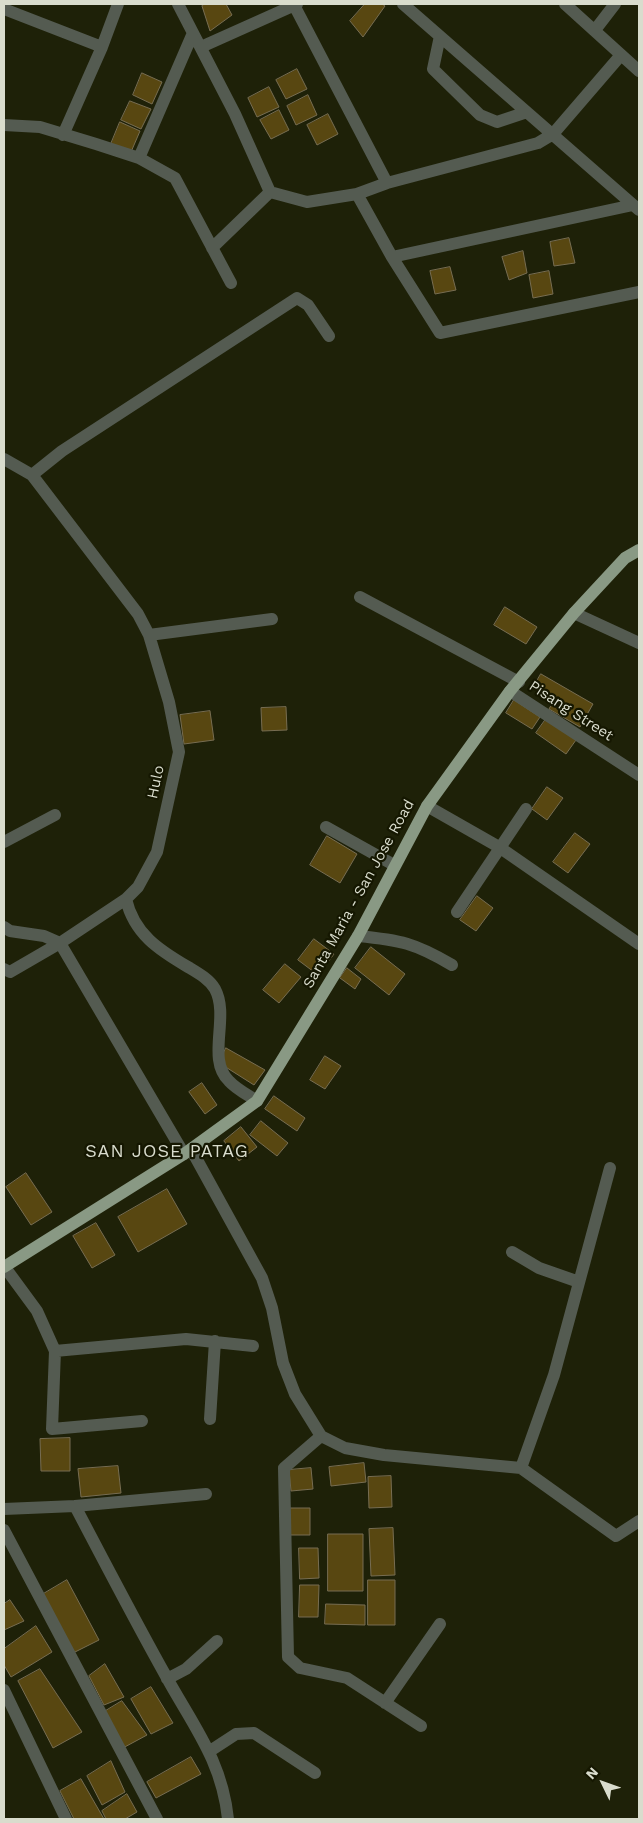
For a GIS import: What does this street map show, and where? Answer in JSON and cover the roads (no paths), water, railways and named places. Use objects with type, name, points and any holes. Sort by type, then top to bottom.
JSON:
[{"type":"main road","name":"Santa Maria - San Jose Road","points":[[4,1267],[187,1151],[257,1101],[358,936],[427,806],[514,686],[574,612],[626,558],[639,550]]},
{"type":"street","points":[[63,135],[102,48],[118,4]]},
{"type":"street","points":[[178,4],[235,114],[270,192]]},
{"type":"street","points":[[403,4],[636,208]]},
{"type":"street","points":[[565,4],[639,71]]},
{"type":"street","points":[[595,30],[615,4]]},
{"type":"street","points":[[201,47],[296,5],[387,183]]},
{"type":"street","points":[[4,9],[102,48]]},
{"type":"street","points":[[139,158],[193,33]]},
{"type":"street","points":[[440,36],[433,69],[480,115],[497,122],[527,112]]},
{"type":"street","points":[[270,192],[307,202],[356,194],[387,183],[538,143],[553,134],[621,54]]},
{"type":"street","points":[[4,125],[40,127],[139,158],[175,178],[231,283]]},
{"type":"street","points":[[212,248],[270,192]]},
{"type":"street","points":[[356,194],[392,257],[440,333],[639,292]]},
{"type":"street","points":[[392,257],[636,208]]},
{"type":"street","points":[[32,475],[78,440],[297,298],[308,305],[329,336]]},
{"type":"street","name":"Hulo","points":[[4,459],[32,475],[138,614],[149,635],[169,702],[179,752],[157,852],[138,888],[126,899],[60,943],[10,972],[4,969]]},
{"type":"street","name":"Pisang Street","points":[[360,597],[514,686],[639,775]]},
{"type":"street","points":[[574,612],[639,643]]},
{"type":"street","points":[[149,635],[272,619]]},
{"type":"street","points":[[427,806],[499,846],[639,944]]},
{"type":"street","points":[[457,912],[526,808]]},
{"type":"street","points":[[4,842],[56,815]]},
{"type":"street","points":[[326,827],[394,865]]},
{"type":"street","points":[[126,899],[129,913],[144,936],[162,952],[209,981],[216,990],[222,1013],[218,1060],[222,1071],[228,1081],[257,1101]]},
{"type":"street","points":[[4,926],[10,931],[44,936],[60,943],[262,1278],[272,1308],[283,1363],[295,1394],[321,1436],[345,1448],[384,1455],[521,1468],[616,1536],[639,1521]]},
{"type":"street","points":[[358,936],[400,940],[424,948],[452,965]]},
{"type":"street","points":[[521,1468],[554,1375],[610,1168]]},
{"type":"street","points":[[512,1252],[539,1268],[579,1282]]},
{"type":"street","points":[[4,1267],[37,1311],[55,1351],[52,1429],[142,1421]]},
{"type":"street","points":[[55,1351],[186,1339],[253,1346]]},
{"type":"street","points":[[210,1419],[215,1341]]},
{"type":"street","points":[[321,1436],[284,1468],[288,1657],[300,1668],[347,1678],[421,1726]]},
{"type":"street","points":[[4,1509],[75,1506],[206,1494]]},
{"type":"street","points":[[75,1506],[167,1679],[210,1751],[225,1793],[228,1819]]},
{"type":"street","points":[[4,1530],[157,1819]]},
{"type":"street","points":[[385,1702],[440,1624]]},
{"type":"street","points":[[167,1679],[186,1669],[217,1641]]},
{"type":"street","points":[[4,1690],[66,1819]]},
{"type":"street","points":[[210,1751],[236,1734],[254,1733],[315,1773]]},
{"type":"district","name":"SAN JOSE PATAG","points":[[167,1152]]}]
